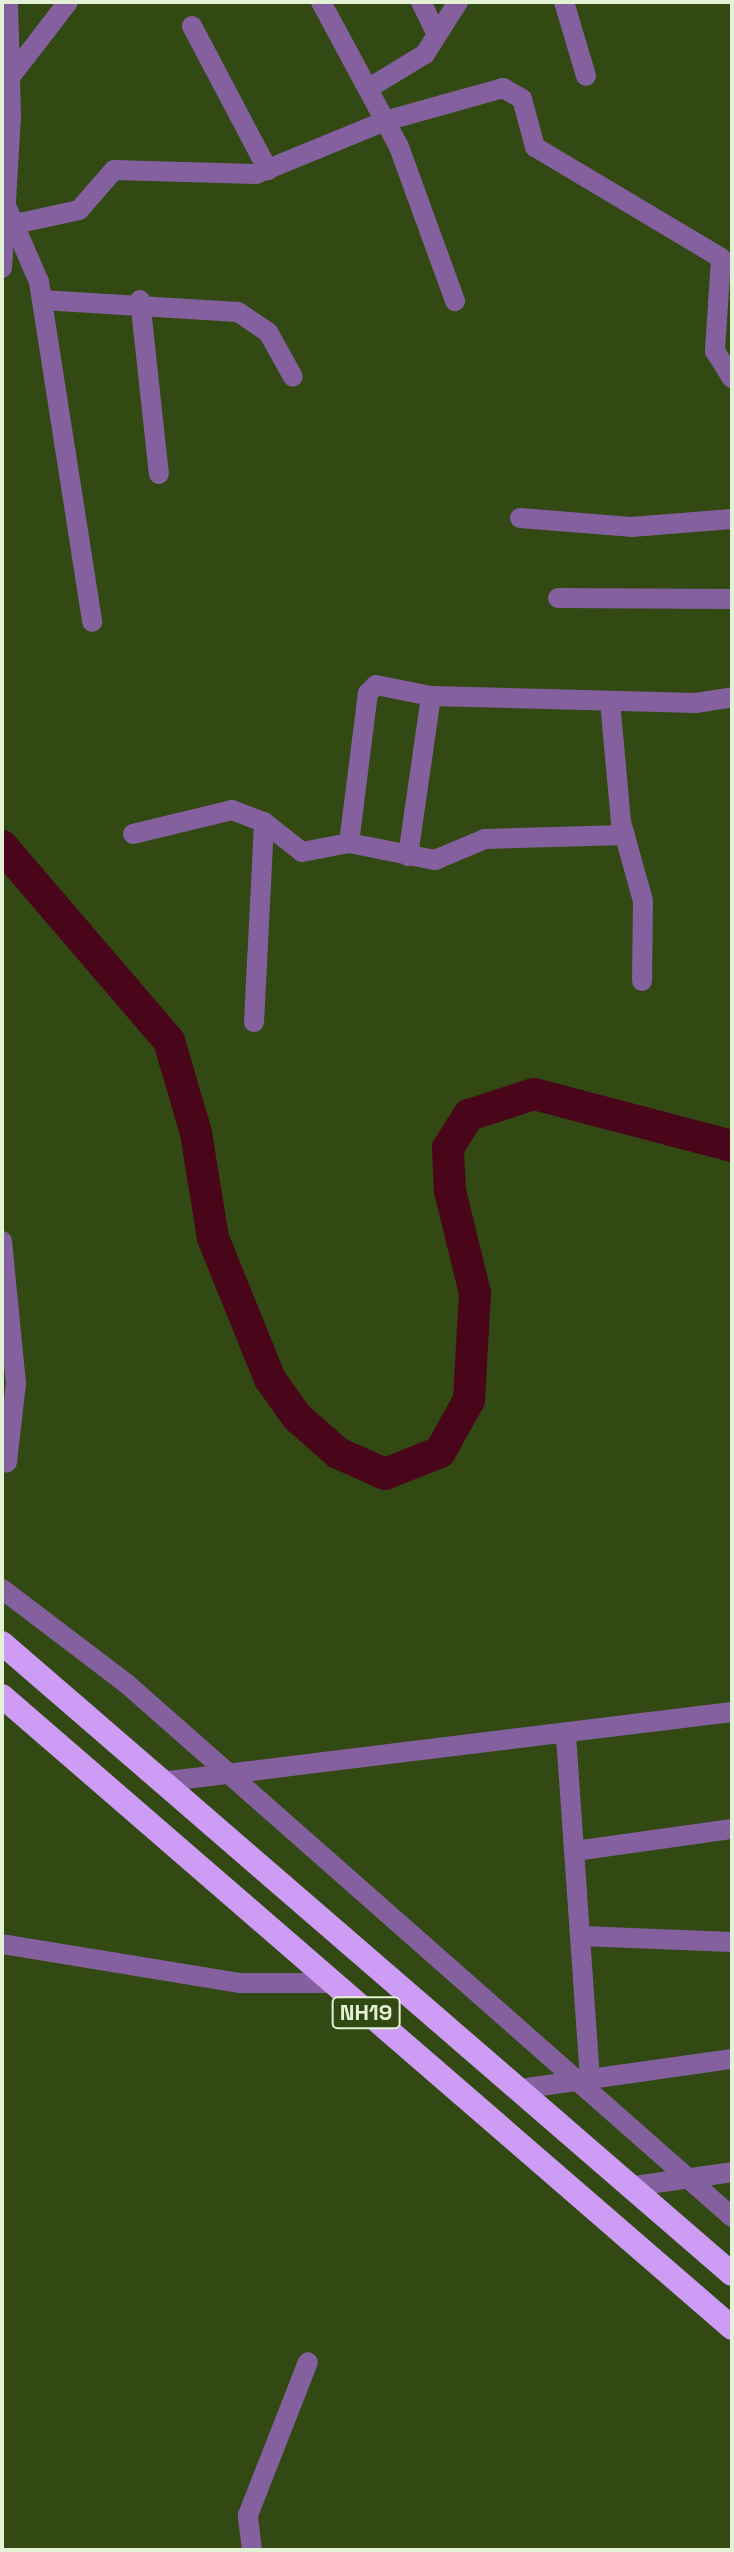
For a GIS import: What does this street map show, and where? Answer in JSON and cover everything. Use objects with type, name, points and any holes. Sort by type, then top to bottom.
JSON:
[{"type":"highway","name":"NH19","points":[[2,1643],[169,1781],[628,2187],[732,2274]]},
{"type":"highway","name":"NH19","points":[[2,1696],[732,2328]]},
{"type":"street","points":[[2,268],[11,216],[7,116],[11,76],[8,2]]},
{"type":"street","points":[[11,76],[68,2]]},
{"type":"street","points":[[321,2],[385,121],[455,301]]},
{"type":"street","points":[[421,2],[436,33]]},
{"type":"street","points":[[369,88],[415,63],[458,2]]},
{"type":"street","points":[[564,2],[586,76]]},
{"type":"street","points":[[192,26],[268,170]]},
{"type":"street","points":[[11,216],[79,210],[114,170],[268,170],[385,121],[490,88],[514,92],[535,147],[727,255],[715,351],[732,378]]},
{"type":"street","points":[[11,216],[42,300],[92,622]]},
{"type":"street","points":[[42,300],[140,300],[238,312],[268,332],[293,377]]},
{"type":"street","points":[[140,300],[159,474]]},
{"type":"street","points":[[520,518],[631,527],[732,519]]},
{"type":"street","points":[[558,598],[732,599]]},
{"type":"street","points":[[349,843],[370,688],[431,696],[610,701],[732,697]]},
{"type":"street","points":[[408,856],[431,696]]},
{"type":"street","points":[[610,701],[625,835],[643,901],[642,981]]},
{"type":"street","points":[[133,834],[232,810],[264,822],[302,852],[349,843],[443,860],[498,837],[625,835]]},
{"type":"street","points":[[254,1022],[264,822]]},
{"type":"street","points":[[2,1241],[16,1383],[7,1462]]},
{"type":"street","points":[[2,1589],[229,1774],[582,2078],[732,2217]]},
{"type":"street","points":[[169,1781],[566,1736],[732,1712]]},
{"type":"street","points":[[566,1736],[581,1936],[582,2078]]},
{"type":"street","points":[[575,1851],[732,1829]]},
{"type":"street","points":[[581,1936],[732,1942]]},
{"type":"street","points":[[2,1944],[239,1983],[333,1983]]},
{"type":"street","points":[[520,2089],[732,2059]]},
{"type":"street","points":[[628,2187],[732,2172]]},
{"type":"street","points":[[252,2550],[248,2515],[308,2362]]},
{"type":"waterway","points":[[2,846],[169,1041],[196,1133],[213,1238],[270,1379],[297,1417],[338,1453],[385,1474],[440,1452],[469,1400],[475,1293],[450,1191],[448,1148],[469,1115],[534,1094],[732,1146]]}]
